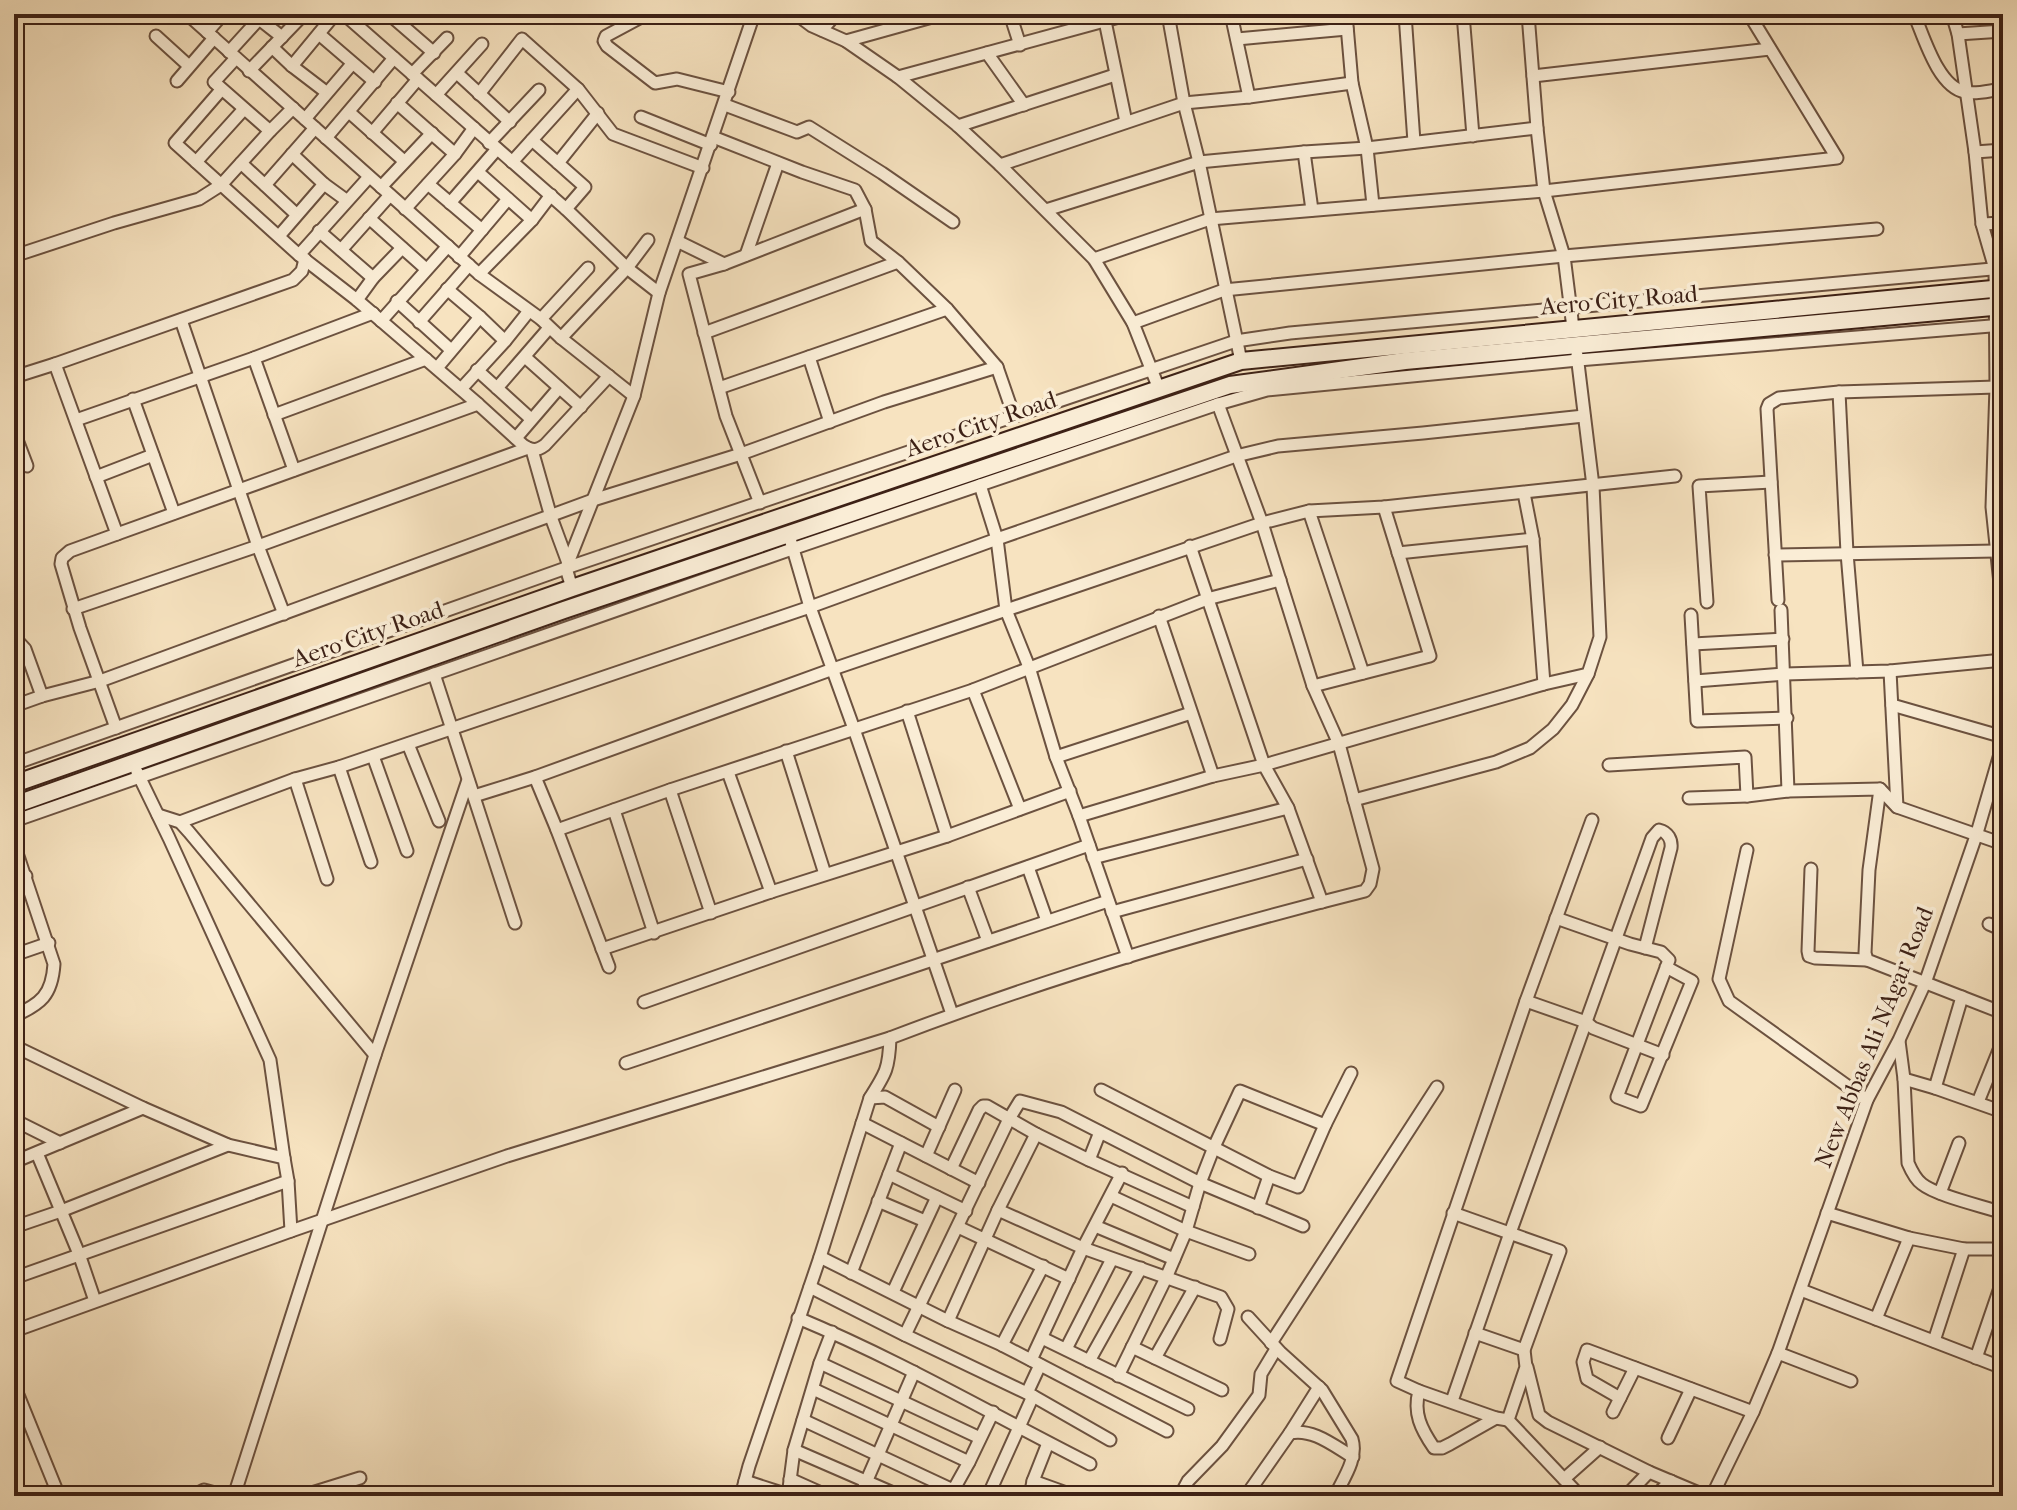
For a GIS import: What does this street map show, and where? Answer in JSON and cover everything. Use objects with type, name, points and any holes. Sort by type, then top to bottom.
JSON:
[{"type":"street","points":[[187,14],[479,274],[634,396]]},
{"type":"street","points":[[177,81],[223,14]]},
{"type":"street","points":[[249,71],[304,14]]},
{"type":"street","points":[[292,66],[335,14]]},
{"type":"street","points":[[344,14],[551,195],[627,268],[659,293]]},
{"type":"street","points":[[389,14],[434,53]]},
{"type":"street","points":[[647,14],[606,36],[604,41],[607,46],[655,83],[677,79],[729,92]]},
{"type":"street","points":[[567,566],[634,396],[659,293],[754,14]]},
{"type":"street","points":[[796,14],[812,26],[846,41],[898,77],[958,126],[1094,259],[1133,323],[1159,389]]},
{"type":"street","points":[[822,30],[836,14]]},
{"type":"street","points":[[846,41],[943,14]]},
{"type":"street","points":[[1010,14],[1020,45]]},
{"type":"street","points":[[898,77],[1130,14]]},
{"type":"street","points":[[1168,14],[1184,103],[1241,361]]},
{"type":"street","points":[[1231,14],[1249,97]]},
{"type":"street","points":[[1346,14],[1352,83],[1367,148],[1373,205]]},
{"type":"street","points":[[1405,14],[1414,142]]},
{"type":"street","points":[[1463,14],[1473,136]]},
{"type":"street","points":[[1528,14],[1544,191],[1564,256],[1573,328]]},
{"type":"street","points":[[1094,259],[1210,219],[1544,191],[1837,158],[1749,14]]},
{"type":"street","points":[[1914,14],[1950,87],[1966,93],[2003,89]]},
{"type":"street","points":[[1952,14],[1958,34],[1975,152],[1982,224],[1999,269],[2000,325],[1992,507],[2003,612]]},
{"type":"street","points":[[270,131],[214,82],[256,16],[282,37]]},
{"type":"street","points":[[1105,21],[1126,122]]},
{"type":"street","points":[[1237,39],[1347,29]]},
{"type":"street","points":[[1958,34],[2003,31]]},
{"type":"street","points":[[319,34],[375,82]]},
{"type":"street","points":[[156,36],[189,66]]},
{"type":"street","points":[[372,133],[447,38]]},
{"type":"street","points":[[479,94],[522,39],[578,89],[613,134],[703,168]]},
{"type":"street","points":[[436,95],[482,44]]},
{"type":"street","points":[[272,47],[326,92]]},
{"type":"street","points":[[1533,76],[1770,49]]},
{"type":"street","points":[[987,53],[1024,105]]},
{"type":"street","points":[[326,138],[394,58]]},
{"type":"street","points":[[305,119],[352,64]]},
{"type":"street","points":[[457,73],[510,122]]},
{"type":"street","points":[[958,126],[1115,75]]},
{"type":"street","points":[[1000,165],[1184,103],[1352,83]]},
{"type":"street","points":[[512,162],[578,89]]},
{"type":"street","points":[[221,90],[175,143],[302,257],[357,300],[530,449],[572,588]]},
{"type":"street","points":[[450,203],[478,172],[510,122],[539,90]]},
{"type":"street","points":[[397,103],[455,154]]},
{"type":"street","points":[[725,105],[797,132],[809,127],[953,222]]},
{"type":"street","points":[[14,256],[108,224],[199,199],[221,185],[293,108]]},
{"type":"street","points":[[196,162],[244,109]]},
{"type":"street","points":[[349,112],[404,161]]},
{"type":"street","points":[[558,163],[598,113]]},
{"type":"street","points":[[641,117],[855,190],[865,209],[871,241],[947,309],[997,367],[1014,416]]},
{"type":"street","points":[[265,185],[315,128]]},
{"type":"street","points":[[405,209],[474,128]]},
{"type":"street","points":[[1046,210],[1199,162],[1367,148],[1537,128]]},
{"type":"street","points":[[341,250],[369,218],[404,161],[432,133]]},
{"type":"street","points":[[532,140],[585,187],[566,209]]},
{"type":"street","points":[[1975,152],[2003,150]]},
{"type":"street","points":[[1304,152],[1312,210]]},
{"type":"street","points":[[292,154],[346,200]]},
{"type":"street","points":[[241,163],[296,214]]},
{"type":"street","points":[[746,255],[778,163]]},
{"type":"street","points":[[478,172],[532,220]]},
{"type":"street","points":[[14,377],[293,280],[302,271],[302,257],[319,231],[369,177]]},
{"type":"street","points":[[279,236],[324,184]]},
{"type":"street","points":[[428,184],[482,230]]},
{"type":"street","points":[[479,274],[532,220],[551,195]]},
{"type":"street","points":[[419,322],[447,289],[482,230],[508,199]]},
{"type":"street","points":[[760,503],[726,416],[689,274],[724,264],[865,209]]},
{"type":"street","points":[[369,218],[426,269]]},
{"type":"street","points":[[1982,224],[2003,223]]},
{"type":"street","points":[[1133,323],[1224,290],[1877,229]]},
{"type":"street","points":[[319,231],[373,278]]},
{"type":"street","points":[[561,338],[627,268],[648,240]]},
{"type":"street","points":[[677,241],[724,264]]},
{"type":"street","points":[[76,420],[377,317],[397,301],[448,246]]},
{"type":"street","points":[[357,300],[402,248]]},
{"type":"street","points":[[704,333],[898,262]]},
{"type":"street","points":[[497,388],[525,357],[545,324],[588,268]]},
{"type":"street","points":[[14,764],[567,566],[1236,341],[1290,333],[1999,269]]},
{"type":"street","name":"Aero City Road","points":[[14,784],[572,588],[1241,361],[1999,288]]},
{"type":"street","points":[[447,289],[505,341]]},
{"type":"street","points":[[397,301],[451,350]]},
{"type":"street","name":"Aero City Road","points":[[14,805],[136,770],[564,610],[790,541],[978,478],[1230,385],[1405,361],[1577,353],[1999,306]]},
{"type":"street","points":[[719,388],[947,309]]},
{"type":"street","points":[[461,389],[529,311]]},
{"type":"street","points":[[437,368],[480,317]]},
{"type":"street","points":[[181,320],[284,614]]},
{"type":"street","points":[[978,478],[1267,390],[1577,353],[2000,325]]},
{"type":"street","points":[[1354,800],[1496,762],[1530,748],[1553,729],[1572,705],[1588,674],[1600,637],[1593,486],[1577,353]]},
{"type":"street","points":[[525,357],[581,407]]},
{"type":"street","points":[[809,357],[830,422]]},
{"type":"street","points":[[254,358],[294,470]]},
{"type":"street","points":[[274,415],[426,359]]},
{"type":"street","points":[[55,364],[117,534]]},
{"type":"street","points":[[14,706],[100,681],[593,500],[741,454],[884,402],[997,367]]},
{"type":"street","points":[[477,370],[531,419]]},
{"type":"street","points":[[73,609],[530,449],[538,450],[609,376]]},
{"type":"street","points":[[1788,791],[1785,674],[1775,555],[1769,404],[1779,398],[1839,392],[1996,387]]},
{"type":"street","points":[[516,438],[559,388]]},
{"type":"street","points":[[1839,392],[1857,672]]},
{"type":"street","points":[[133,399],[174,513]]},
{"type":"street","points":[[116,728],[73,609],[62,570],[62,558],[70,551],[478,404]]},
{"type":"street","points":[[14,1331],[507,1156],[890,1038],[952,1014],[1128,957],[1365,891],[1373,869],[1339,744],[1313,686],[1262,523],[1218,404]]},
{"type":"street","points":[[180,822],[295,779],[373,756],[810,607],[1236,456],[1278,446],[1584,416]]},
{"type":"street","points":[[14,432],[27,466]]},
{"type":"street","points":[[972,452],[997,539],[1006,610],[1029,667],[1056,757],[1128,957]]},
{"type":"street","points":[[96,477],[153,455]]},
{"type":"street","points":[[474,796],[535,777],[833,669],[1262,523],[1309,511],[1384,507],[1675,476]]},
{"type":"street","points":[[1707,602],[1699,486],[1771,482]]},
{"type":"street","points":[[1524,493],[1533,539],[1544,684]]},
{"type":"street","points":[[1313,686],[1430,656],[1384,507]]},
{"type":"street","points":[[1309,511],[1363,673]]},
{"type":"street","points":[[1398,553],[1533,539]]},
{"type":"street","points":[[14,821],[136,770],[434,674],[790,541],[810,607],[952,1014]]},
{"type":"street","points":[[1190,546],[1264,765],[1288,808],[1322,902]]},
{"type":"street","points":[[1775,555],[1996,551]]},
{"type":"street","points":[[557,830],[973,690],[1207,599],[1280,580]]},
{"type":"street","points":[[1691,615],[1697,721],[1787,718]]},
{"type":"street","points":[[1159,616],[1213,776]]},
{"type":"street","points":[[14,637],[27,655],[42,696]]},
{"type":"street","points":[[1693,644],[1783,639]]},
{"type":"street","points":[[1695,681],[1890,671],[2003,660]]},
{"type":"street","points":[[1890,671],[1897,807]]},
{"type":"street","points":[[434,674],[515,923]]},
{"type":"street","points":[[1079,816],[1213,776],[1264,765],[1588,674]]},
{"type":"street","points":[[973,690],[1020,809]]},
{"type":"street","points":[[1892,705],[2000,736]]},
{"type":"street","points":[[907,711],[947,836]]},
{"type":"street","points":[[1056,757],[1191,713]]},
{"type":"street","name":"New Abbas Ali NAgar Road","points":[[1709,1496],[1753,1412],[1778,1353],[1867,1100],[1925,983],[2002,754],[2000,736],[2003,721]]},
{"type":"street","points":[[408,744],[439,821]]},
{"type":"street","points":[[786,751],[825,874]]},
{"type":"street","points":[[373,756],[407,851]]},
{"type":"street","points":[[1609,765],[1745,757],[1747,796]]},
{"type":"street","points":[[339,767],[371,862]]},
{"type":"street","points":[[136,770],[270,1060],[288,1181],[291,1231]]},
{"type":"street","points":[[728,772],[771,892]]},
{"type":"street","points":[[535,777],[609,967]]},
{"type":"street","points":[[295,779],[327,879]]},
{"type":"street","points":[[234,1496],[375,1055],[468,780]]},
{"type":"street","points":[[1867,960],[1869,870],[1880,789]]},
{"type":"street","points":[[1689,798],[1880,789],[1897,807],[2003,844]]},
{"type":"street","points":[[670,790],[711,913]]},
{"type":"street","points":[[602,949],[947,836],[1070,791]]},
{"type":"street","points":[[1093,858],[1288,808]]},
{"type":"street","points":[[614,810],[654,933]]},
{"type":"street","points":[[158,815],[180,822],[375,1055]]},
{"type":"street","points":[[1580,1496],[1502,1419],[1397,1381],[1526,1001],[1592,820]]},
{"type":"street","points":[[1452,1401],[1652,838],[1659,830],[1672,842],[1645,948]]},
{"type":"street","points":[[14,844],[20,878],[49,943],[54,964],[53,982],[46,995],[32,1008],[14,1016]]},
{"type":"street","points":[[644,1002],[1089,845]]},
{"type":"street","points":[[1747,850],[1719,979],[1729,1001],[1867,1100]]},
{"type":"street","points":[[626,1063],[1047,921],[1307,859]]},
{"type":"street","points":[[1028,867],[1047,921]]},
{"type":"street","points":[[1811,869],[1809,956],[1867,960],[2003,1013]]},
{"type":"street","points":[[968,887],[988,941]]},
{"type":"street","points":[[1556,918],[1665,954],[1669,960],[1666,967],[1617,1097],[1641,1106],[1692,981],[1666,967]]},
{"type":"street","points":[[1989,924],[2003,930]]},
{"type":"street","points":[[14,955],[49,943]]},
{"type":"street","points":[[1935,1088],[1962,997]]},
{"type":"street","points":[[1526,1001],[1586,1022],[1593,1028],[1663,1055]]},
{"type":"street","points":[[741,1496],[870,1098],[885,1076],[890,1038]]},
{"type":"street","points":[[1899,1040],[1908,1163],[1920,1183],[1940,1193],[2003,1213]]},
{"type":"street","points":[[1978,1102],[2003,1040]]},
{"type":"street","points":[[14,1046],[228,1145],[284,1158]]},
{"type":"street","points":[[1101,1090],[1269,1176],[1298,1187],[1351,1073]]},
{"type":"street","points":[[1904,1079],[2003,1112]]},
{"type":"street","points":[[1180,1496],[1188,1481],[1222,1446],[1259,1395],[1261,1374],[1274,1346],[1437,1087]]},
{"type":"street","points":[[926,1156],[955,1090]]},
{"type":"street","points":[[1118,1376],[1166,1278],[1186,1231],[1214,1147],[1240,1091],[1325,1125]]},
{"type":"street","points":[[870,1098],[885,1097],[939,1127]]},
{"type":"street","points":[[905,1335],[1020,1101],[1061,1112],[1200,1183],[1303,1226]]},
{"type":"street","points":[[951,1169],[983,1106],[1089,1160],[1193,1207]]},
{"type":"street","points":[[14,1162],[143,1108]]},
{"type":"street","points":[[14,1120],[60,1143]]},
{"type":"street","points":[[862,1123],[979,1183]]},
{"type":"street","points":[[1089,1160],[1100,1132]]},
{"type":"street","points":[[948,1321],[1036,1134]]},
{"type":"street","points":[[851,1273],[901,1143]]},
{"type":"street","points":[[1940,1193],[1959,1143]]},
{"type":"street","points":[[14,1227],[228,1145]]},
{"type":"street","points":[[37,1153],[95,1301]]},
{"type":"street","points":[[988,1496],[1030,1394],[1042,1338],[1122,1173]]},
{"type":"street","points":[[889,1174],[966,1211]]},
{"type":"street","points":[[1258,1208],[1269,1176]]},
{"type":"street","points":[[14,1278],[288,1181]]},
{"type":"street","points":[[1111,1196],[1186,1231],[1249,1254]]},
{"type":"street","points":[[893,1292],[937,1197]]},
{"type":"street","points":[[878,1201],[925,1221]]},
{"type":"street","points":[[998,1210],[1083,1248],[1215,1294],[1226,1303],[1228,1309],[1220,1339]]},
{"type":"street","points":[[1453,1213],[1560,1251],[1524,1350],[1539,1415],[1649,1472],[1709,1496]]},
{"type":"street","points":[[1827,1213],[1909,1238],[1964,1249],[2003,1249]]},
{"type":"street","points":[[1095,1226],[1174,1259]]},
{"type":"street","points":[[958,1227],[1069,1279]]},
{"type":"street","points":[[1876,1319],[1909,1238]]},
{"type":"street","points":[[1934,1341],[1964,1249]]},
{"type":"street","points":[[820,1257],[1002,1345],[1167,1431]]},
{"type":"street","points":[[1066,1349],[1112,1259]]},
{"type":"street","points":[[1002,1345],[1043,1266]]},
{"type":"street","points":[[1089,1361],[1141,1268]]},
{"type":"street","points":[[1976,1358],[2003,1279]]},
{"type":"street","points":[[810,1287],[1030,1394],[1110,1440]]},
{"type":"street","points":[[1155,1358],[1195,1287]]},
{"type":"street","points":[[1801,1290],[2003,1368]]},
{"type":"street","points":[[1248,1317],[1319,1387],[1352,1439],[1353,1457],[1335,1496]]},
{"type":"street","points":[[798,1318],[914,1372],[1090,1464]]},
{"type":"street","points":[[745,1481],[788,1495],[794,1450],[832,1332]]},
{"type":"street","points":[[1475,1333],[1524,1350]]},
{"type":"street","points":[[1042,1338],[1188,1409]]},
{"type":"street","points":[[1132,1347],[1222,1390]]},
{"type":"street","points":[[1620,1398],[1587,1379],[1583,1362],[1587,1350],[1753,1412]]},
{"type":"street","points":[[1778,1353],[1851,1381]]},
{"type":"street","points":[[820,1363],[980,1438]]},
{"type":"street","points":[[1419,1391],[1417,1416],[1434,1448],[1442,1448],[1502,1419],[1526,1367]]},
{"type":"street","points":[[1613,1412],[1635,1368]]},
{"type":"street","points":[[860,1496],[914,1372]]},
{"type":"street","points":[[1266,1496],[1249,1492],[1319,1387]]},
{"type":"street","points":[[813,1389],[969,1462]]},
{"type":"street","points":[[1668,1438],[1691,1389]]},
{"type":"street","points":[[16,1393],[59,1496]]},
{"type":"street","points":[[803,1420],[951,1493],[993,1412]]},
{"type":"street","points":[[1290,1433],[1310,1433],[1353,1457]]},
{"type":"street","points":[[1030,1496],[1048,1443]]},
{"type":"street","points":[[1564,1479],[1600,1447]]},
{"type":"street","points":[[794,1450],[900,1496]]},
{"type":"street","points":[[1626,1496],[1649,1472]]},
{"type":"street","points":[[302,1496],[360,1478]]},
{"type":"street","points":[[790,1479],[828,1496]]},
{"type":"street","points":[[1033,1481],[1072,1495]]},
{"type":"street","points":[[1655,1496],[1671,1481]]},
{"type":"street","points":[[192,1496],[204,1490],[226,1496]]}]
